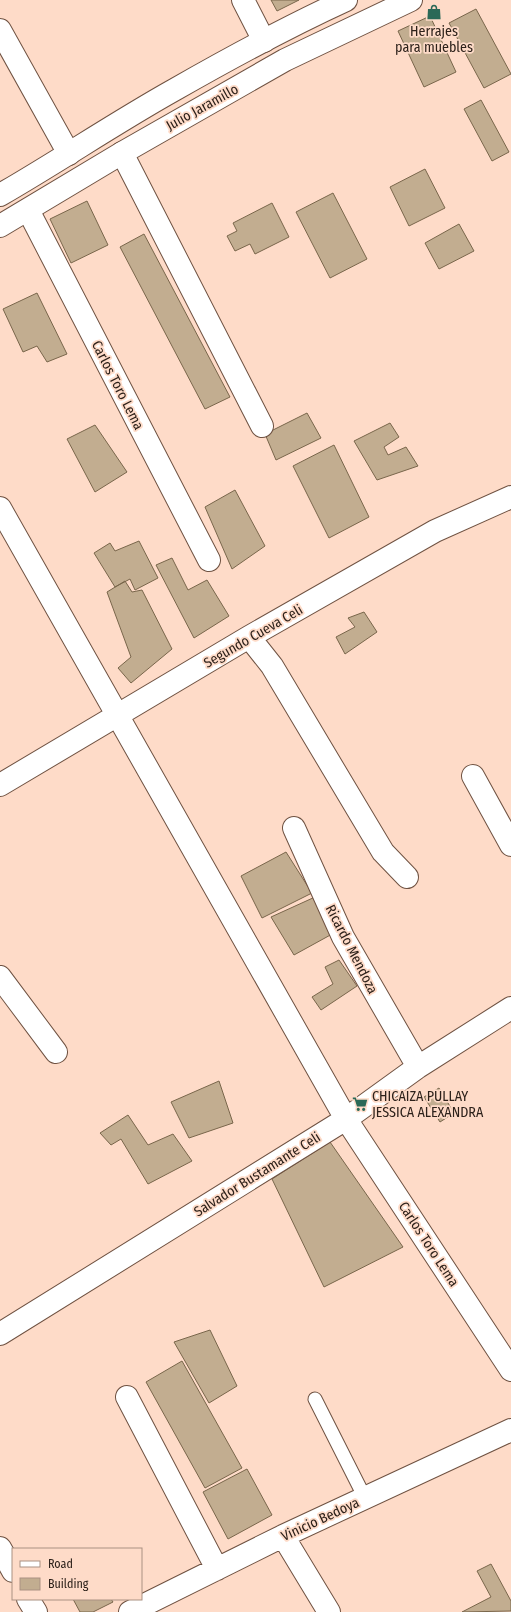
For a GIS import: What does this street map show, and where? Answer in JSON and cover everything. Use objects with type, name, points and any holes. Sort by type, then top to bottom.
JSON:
[{"type":"street","points":[[243,0],[264,40]]},
{"type":"street","name":"Julio Jaramillo","points":[[0,195],[173,90],[264,40],[346,0]]},
{"type":"street","name":"Julio Jaramillo","points":[[0,226],[122,153],[285,60],[411,0]]},
{"type":"street","points":[[0,30],[69,154]]},
{"type":"street","points":[[122,153],[262,426]]},
{"type":"street","name":"Carlos Toro Lema","points":[[28,210],[208,560]]},
{"type":"street","name":"Segundo Cueva Celi","points":[[0,785],[249,637],[435,531],[511,497]]},
{"type":"street","points":[[0,508],[117,716]]},
{"type":"street","points":[[249,637],[272,666],[383,852],[407,877]]},
{"type":"street","name":"Carlos Toro Lema","points":[[117,716],[346,1119],[511,1370]]},
{"type":"street","points":[[473,776],[511,845]]},
{"type":"street","name":"Ricardo Mendoza","points":[[294,828],[343,937],[418,1066]]},
{"type":"street","points":[[0,977],[56,1052]]},
{"type":"street","name":"Salvador Bustamante Celi","points":[[0,1334],[346,1119],[418,1066],[511,1008]]},
{"type":"street","points":[[127,1397],[217,1569]]},
{"type":"street","name":"Vinicio Bedoya","points":[[130,1612],[283,1536],[511,1430]]},
{"type":"street","points":[[283,1536],[329,1612]]},
{"type":"street","points":[[0,1548],[12,1569]]},
{"type":"street","points":[[29,1600],[36,1612]]},
{"type":"lane","points":[[315,1399],[366,1498]]},
{"type":"building","points":[[271,0],[299,0],[277,11]]},
{"type":"building","points":[[476,9],[511,74],[484,88],[449,23]]},
{"type":"building","points":[[430,16],[456,72],[424,87],[398,31]]},
{"type":"building","points":[[481,100],[509,152],[492,161],[464,109]]},
{"type":"building","points":[[425,169],[445,208],[409,226],[390,187]]},
{"type":"building","points":[[333,193],[367,259],[330,278],[296,212]]},
{"type":"building","points":[[87,201],[108,245],[71,263],[50,219]]},
{"type":"building","points":[[272,203],[289,237],[255,254],[250,244],[235,251],[227,236],[237,231],[233,223]]},
{"type":"building","points":[[459,224],[474,251],[439,269],[425,243]]},
{"type":"building","points":[[144,234],[230,397],[205,409],[120,247]]},
{"type":"building","points":[[37,293],[67,354],[47,362],[37,346],[23,352],[3,309]]},
{"type":"building","points":[[307,413],[321,438],[276,460],[265,434]]},
{"type":"building","points":[[390,423],[399,437],[384,447],[388,455],[406,447],[418,466],[377,480],[354,441]]},
{"type":"building","points":[[95,425],[127,472],[95,492],[67,439]]},
{"type":"building","points":[[334,445],[369,517],[329,538],[293,466]]},
{"type":"building","points":[[235,490],[265,546],[232,569],[205,507]]},
{"type":"building","points":[[139,541],[158,578],[135,590],[130,579],[115,587],[94,553],[110,543],[115,551]]},
{"type":"building","points":[[172,558],[188,590],[207,580],[229,616],[194,638],[156,565]]},
{"type":"building","points":[[125,581],[132,592],[142,590],[172,649],[131,683],[118,668],[131,657],[107,592]]},
{"type":"building","points":[[364,612],[377,632],[345,654],[336,637],[355,627],[348,618]]},
{"type":"building","points":[[286,852],[312,893],[262,918],[241,876]]},
{"type":"building","points":[[315,897],[334,933],[294,955],[271,917]]},
{"type":"building","points":[[339,960],[357,986],[321,1010],[312,997],[333,984],[325,967]]},
{"type":"building","points":[[219,1081],[233,1123],[189,1138],[171,1102]]},
{"type":"building","points":[[439,1088],[454,1113],[440,1122],[424,1097]]},
{"type":"building","points":[[128,1115],[148,1145],[173,1134],[192,1161],[148,1184],[121,1139],[111,1145],[100,1133]]},
{"type":"building","points":[[330,1142],[403,1247],[324,1287],[272,1179]]},
{"type":"building","points":[[210,1330],[237,1386],[209,1403],[174,1342]]},
{"type":"building","points":[[182,1361],[242,1468],[205,1488],[146,1382]]},
{"type":"building","points":[[247,1469],[272,1515],[228,1539],[203,1492]]},
{"type":"building","points":[[491,1564],[511,1601],[511,1611],[462,1612],[491,1597],[477,1571]]},
{"type":"building","points":[[74,1600],[112,1600],[113,1602],[93,1612],[80,1612]]},
{"type":"place","name":"Herrajes para muebles","points":[[434,12]]},
{"type":"place","name":"CHICAIZA PULLAY JESSICA ALEXANDRA","points":[[360,1104]]}]
